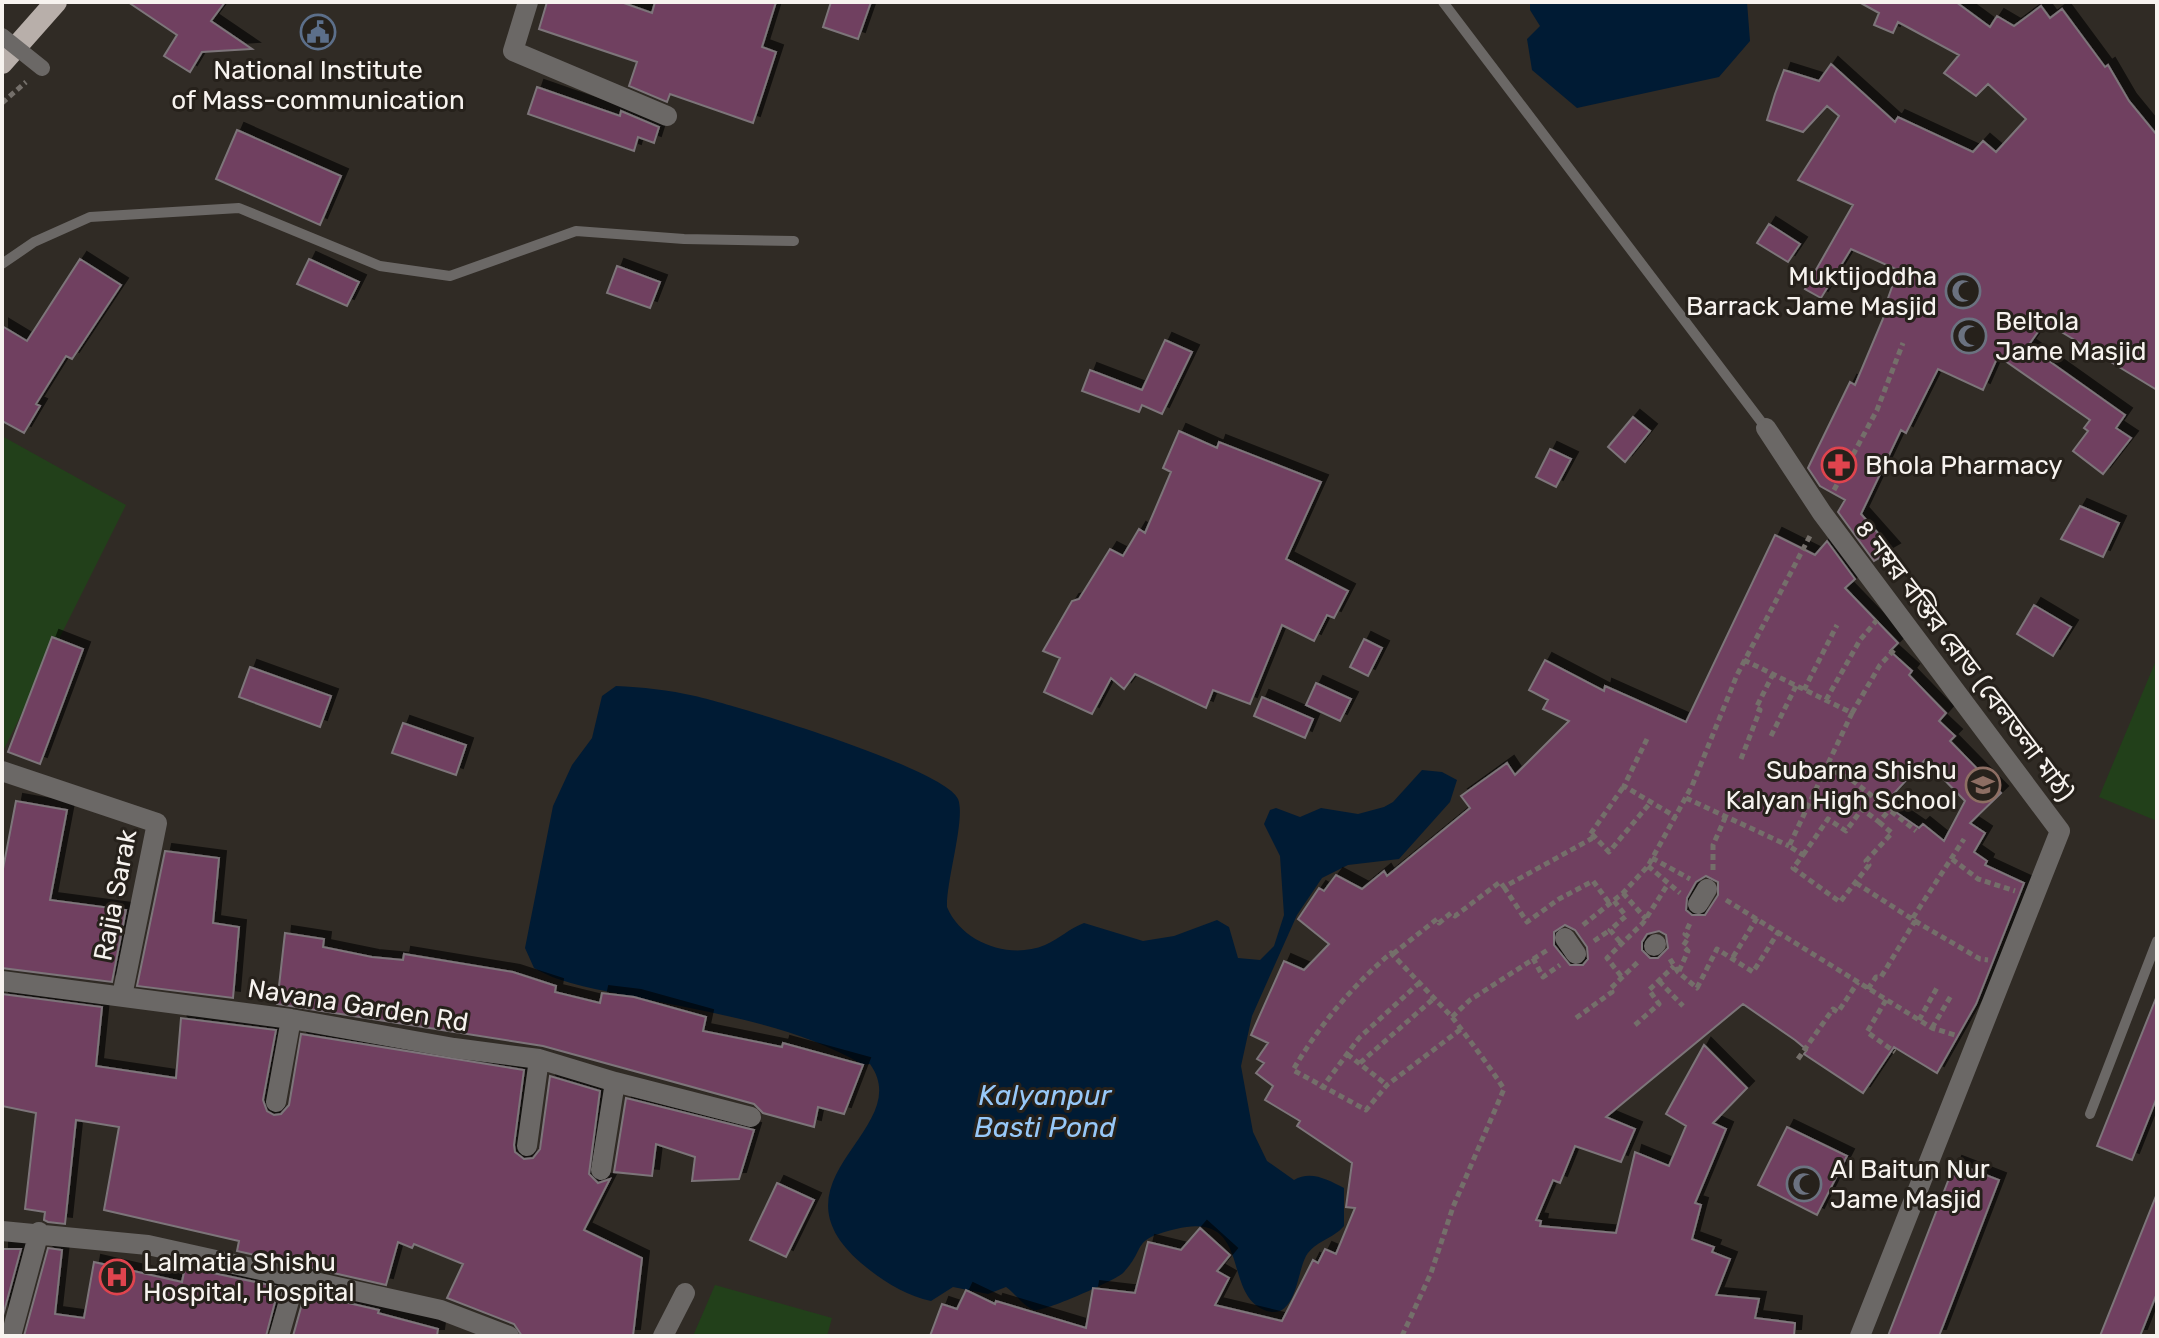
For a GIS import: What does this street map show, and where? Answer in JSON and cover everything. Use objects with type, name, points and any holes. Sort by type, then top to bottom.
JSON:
[{"type":"highway","points":[[2,63],[56,2]]},
{"type":"street","points":[[528,2],[513,51],[667,116]]},
{"type":"street","points":[[2,36],[42,68]]},
{"type":"street","name":"৪ নম্বর বস্তির রোড (বেলতলা মাঠ)","points":[[1766,428],[1822,513],[2060,831],[1860,1336]]},
{"type":"street","name":"Rajia Sarak","points":[[2,771],[157,823],[122,996]]},
{"type":"street","name":"Navana Garden Rd","points":[[2,981],[291,1019],[454,1048],[539,1059],[751,1117]]},
{"type":"street","points":[[276,1102],[291,1019]]},
{"type":"street","points":[[527,1146],[539,1059]]},
{"type":"street","points":[[601,1170],[615,1082]]},
{"type":"street","points":[[2,1231],[39,1232],[148,1245],[441,1310],[509,1336]]},
{"type":"street","points":[[11,1336],[39,1232]]},
{"type":"street","points":[[279,1336],[296,1276]]},
{"type":"street","points":[[663,1336],[685,1293]]},
{"type":"lane","points":[[1443,2],[1766,428]]},
{"type":"lane","points":[[2,264],[34,242],[90,217],[239,208],[380,266],[450,276],[576,231],[684,239],[794,241]]},
{"type":"lane","points":[[2090,1114],[2157,941]]},
{"type":"path","points":[[2,103],[42,68]]},
{"type":"path","points":[[1452,1017],[1470,1000],[1571,946],[1648,866],[1686,798],[1744,660],[1877,410],[1903,343]]},
{"type":"path","points":[[1826,700],[1860,640],[1890,604]]},
{"type":"path","points":[[1804,690],[1837,625]]},
{"type":"path","points":[[1789,846],[1852,713],[1880,665],[1912,633]]},
{"type":"path","points":[[1744,660],[1852,713]]},
{"type":"path","points":[[1741,759],[1760,710],[1756,708],[1773,674]]},
{"type":"path","points":[[1771,736],[1796,686]]},
{"type":"path","points":[[1504,887],[1591,839],[1624,786],[1647,739]]},
{"type":"path","points":[[1825,767],[1852,780],[1891,808],[1916,831]]},
{"type":"path","points":[[1624,786],[1676,817]]},
{"type":"path","points":[[1686,798],[1803,855]]},
{"type":"path","points":[[1592,834],[1609,852],[1650,803]]},
{"type":"path","points":[[1879,822],[1891,808]]},
{"type":"path","points":[[1862,809],[1879,822],[1892,833],[1866,861],[1869,865],[1840,902],[1793,868],[1828,819],[1846,831],[1862,809]]},
{"type":"path","points":[[1725,818],[1713,845],[1713,869],[1685,934],[1689,937],[1683,946],[1688,951],[1678,972],[1697,988],[1717,949],[1753,972],[1779,931]]},
{"type":"path","points":[[1868,989],[1876,977],[1881,977],[1964,839]]},
{"type":"path","points":[[1652,858],[1703,893]]},
{"type":"path","points":[[1952,859],[1997,888],[2035,895]]},
{"type":"path","points":[[1648,866],[1757,918],[1932,1028],[1978,1041]]},
{"type":"path","points":[[1461,1029],[1387,1085],[1366,1110],[1321,1089],[1293,1070],[1307,1047],[1363,977],[1437,919],[1439,923],[1451,913],[1455,916],[1500,882],[1527,922],[1559,899],[1593,881],[1626,916],[1610,930],[1621,943]]},
{"type":"path","points":[[1856,883],[1980,959],[2009,963]]},
{"type":"path","points":[[1623,893],[1646,919]]},
{"type":"path","points":[[1733,957],[1757,918]]},
{"type":"path","points":[[1576,1018],[1612,992],[1610,989],[1655,945]]},
{"type":"path","points":[[1393,954],[1432,1000],[1452,1017],[1504,1089],[1453,1207],[1431,1273],[1402,1336]]},
{"type":"path","points":[[1635,1025],[1659,1004],[1649,990],[1674,966]]},
{"type":"path","points":[[1659,981],[1683,1006]]},
{"type":"path","points":[[1798,1059],[1833,1009],[1838,1012],[1858,982]]},
{"type":"path","points":[[1321,1089],[1359,1038],[1418,984]]},
{"type":"path","points":[[1919,1020],[1938,986]]},
{"type":"path","points":[[1932,1028],[1952,994]]},
{"type":"path","points":[[1360,1063],[1432,1000]]},
{"type":"path","points":[[1886,1000],[1867,1032],[1895,1052]]},
{"type":"path","points":[[1347,1054],[1387,1085]]},
{"type":"green space","points":[[2,436],[126,505],[2,753]]},
{"type":"green space","points":[[2157,658],[2157,821],[2099,797]]},
{"type":"green space","points":[[715,1285],[832,1318],[827,1336],[693,1336]]},
{"type":"water","points":[[1530,2],[1747,2],[1750,41],[1719,77],[1577,108],[1532,70],[1527,39],[1540,26],[1530,10]]},
{"type":"water","name":"Kalyanpur Basti Pond","points":[[616,686],[685,694],[751,712],[880,756],[945,786],[958,799],[960,808],[947,907],[954,920],[975,939],[1003,949],[1031,949],[1045,945],[1084,923],[1143,941],[1174,936],[1217,920],[1229,927],[1238,958],[1260,960],[1274,946],[1284,915],[1280,856],[1264,824],[1270,810],[1276,808],[1300,817],[1321,808],[1358,814],[1393,802],[1422,770],[1442,772],[1457,780],[1450,802],[1399,859],[1348,865],[1322,878],[1297,915],[1252,1016],[1241,1066],[1253,1132],[1267,1161],[1294,1180],[1313,1176],[1344,1188],[1344,1226],[1306,1256],[1294,1294],[1286,1307],[1278,1312],[1269,1311],[1250,1299],[1226,1241],[1216,1231],[1200,1226],[1151,1237],[1141,1245],[1131,1264],[1117,1277],[1040,1310],[1030,1308],[1006,1287],[988,1294],[953,1287],[931,1301],[903,1291],[861,1263],[835,1233],[828,1206],[834,1180],[875,1111],[879,1088],[870,1064],[863,1065],[837,1051],[781,1030],[583,986],[534,968],[525,948],[553,806],[572,765],[592,738],[602,696]]},
{"type":"building","points":[[128,2],[225,2],[211,21],[252,49],[202,52],[190,72],[164,56],[177,35]]},
{"type":"building","points":[[547,2],[621,2],[652,13],[655,2],[776,2],[762,47],[776,52],[753,123],[670,94],[667,102],[629,86],[637,62],[539,29]]},
{"type":"building","points":[[831,2],[871,2],[858,39],[823,27]]},
{"type":"building","points":[[1859,2],[1956,2],[1990,27],[1997,16],[2014,26],[2041,6],[2050,18],[2062,9],[2105,67],[2108,65],[2129,101],[2157,135],[2157,390],[2045,322],[2028,346],[2125,415],[2116,428],[2131,438],[2103,474],[2073,451],[2088,431],[2084,428],[2090,420],[1998,356],[1983,390],[1938,369],[1906,433],[1901,430],[1861,514],[1893,550],[1874,561],[1838,512],[1845,500],[1820,486],[1808,468],[1850,382],[1855,385],[1890,302],[1887,301],[1898,270],[1851,249],[1821,298],[1805,289],[1853,205],[1798,180],[1839,116],[1827,106],[1803,132],[1767,120],[1775,94],[1784,70],[1819,81],[1831,64],[1895,122],[1898,117],[1973,152],[1983,141],[1996,152],[2026,119],[1988,84],[1976,96],[1944,73],[1959,55],[1898,22],[1893,33],[1874,25],[1879,13]]},
{"type":"building","points":[[537,87],[620,116],[621,111],[659,127],[654,143],[638,137],[634,151],[528,114]]},
{"type":"building","points":[[237,130],[341,176],[320,225],[216,179]]},
{"type":"building","points":[[1769,224],[1800,244],[1788,262],[1757,243]]},
{"type":"building","points":[[80,259],[121,285],[72,359],[66,356],[36,404],[40,406],[24,433],[2,421],[2,326],[27,341]]},
{"type":"building","points":[[309,259],[359,282],[347,306],[297,284]]},
{"type":"building","points":[[617,266],[660,282],[650,308],[607,293]]},
{"type":"building","points":[[1165,340],[1192,352],[1162,414],[1142,405],[1139,412],[1082,391],[1090,370],[1142,390]]},
{"type":"building","points":[[1633,417],[1650,431],[1625,462],[1608,447]]},
{"type":"building","points":[[1179,431],[1217,448],[1219,442],[1321,482],[1286,559],[1348,591],[1334,618],[1327,615],[1314,641],[1282,625],[1250,704],[1213,690],[1206,708],[1135,674],[1124,689],[1111,678],[1092,714],[1044,692],[1060,658],[1043,651],[1072,601],[1079,599],[1110,549],[1123,556],[1139,529],[1145,533],[1171,472],[1163,468]]},
{"type":"building","points":[[1550,449],[1571,459],[1556,487],[1536,477]]},
{"type":"building","points":[[2080,506],[2119,523],[2103,557],[2061,539]]},
{"type":"building","points":[[1775,535],[1815,555],[1827,541],[1855,579],[1845,588],[1898,643],[1890,651],[1912,671],[1909,675],[1946,713],[1939,721],[1955,736],[1950,741],[2001,793],[1970,823],[1985,833],[1974,852],[1987,861],[1985,865],[2024,883],[1976,1004],[1937,1073],[1894,1047],[1863,1093],[1804,1054],[1807,1050],[1795,1040],[1743,1004],[1606,1117],[1635,1129],[1621,1162],[1575,1146],[1560,1183],[1553,1180],[1536,1220],[1541,1221],[1540,1226],[1616,1233],[1635,1152],[1669,1166],[1686,1126],[1666,1114],[1704,1045],[1747,1088],[1713,1123],[1726,1129],[1695,1203],[1701,1205],[1692,1239],[1714,1247],[1712,1252],[1730,1259],[1716,1295],[1759,1299],[1755,1318],[1795,1323],[1794,1336],[930,1336],[942,1304],[957,1309],[966,1290],[995,1304],[996,1301],[1086,1328],[1093,1288],[1135,1293],[1148,1242],[1181,1250],[1200,1228],[1230,1255],[1217,1271],[1229,1278],[1215,1305],[1282,1321],[1313,1260],[1318,1263],[1325,1249],[1336,1254],[1355,1208],[1346,1207],[1352,1163],[1297,1126],[1300,1121],[1265,1100],[1273,1086],[1256,1073],[1264,1063],[1257,1059],[1268,1043],[1251,1035],[1284,961],[1304,970],[1329,944],[1298,919],[1319,888],[1324,891],[1336,875],[1362,889],[1384,871],[1387,876],[1470,808],[1461,796],[1507,763],[1515,775],[1569,721],[1543,709],[1548,700],[1529,690],[1545,660],[1604,691],[1605,686],[1686,722]],"holes":[[[1925,760],[1965,801],[1944,841],[1923,824],[1919,828],[1884,804]],[[1706,876],[1718,882],[1718,895],[1705,915],[1692,915],[1686,910],[1687,898],[1696,882]],[[1565,925],[1575,930],[1587,947],[1588,959],[1583,965],[1570,965],[1554,945],[1554,932]],[[1659,931],[1666,935],[1668,948],[1658,958],[1650,958],[1642,950],[1647,934]]]},
{"type":"building","points":[[2034,605],[2071,627],[2053,656],[2017,634]]},
{"type":"building","points":[[52,637],[83,649],[40,764],[8,752]]},
{"type":"building","points":[[1364,639],[1382,648],[1368,676],[1350,667]]},
{"type":"building","points":[[250,667],[331,696],[320,727],[239,697]]},
{"type":"building","points":[[1316,683],[1351,699],[1340,721],[1306,705]]},
{"type":"building","points":[[1262,697],[1313,719],[1305,738],[1254,716]]},
{"type":"building","points":[[403,723],[466,745],[456,775],[392,753]]},
{"type":"building","points":[[16,801],[67,810],[50,900],[126,910],[112,982],[2,968],[2,874]]},
{"type":"building","points":[[165,851],[219,858],[213,923],[239,927],[233,998],[137,986]]},
{"type":"building","points":[[285,933],[324,939],[323,947],[372,957],[403,960],[404,954],[513,972],[556,986],[555,992],[600,1003],[602,993],[634,997],[706,1017],[703,1031],[782,1047],[783,1043],[863,1065],[844,1114],[818,1107],[814,1127],[763,1113],[754,1104],[543,1046],[277,1004]]},
{"type":"building","points":[[2,994],[102,1007],[96,1066],[176,1078],[181,1018],[276,1030],[263,1100],[267,1111],[274,1115],[281,1114],[289,1105],[301,1034],[524,1070],[514,1145],[515,1152],[524,1159],[533,1158],[540,1149],[550,1076],[600,1091],[589,1174],[598,1183],[610,1179],[584,1230],[642,1258],[633,1336],[522,1336],[514,1324],[447,1298],[463,1264],[414,1244],[412,1248],[398,1242],[386,1285],[237,1251],[239,1241],[104,1210],[119,1127],[76,1120],[65,1224],[44,1220],[45,1212],[25,1209],[36,1113],[2,1106]]},
{"type":"building","points":[[2156,998],[2157,1097],[2132,1160],[2097,1146]]},
{"type":"building","points":[[626,1098],[754,1130],[739,1179],[692,1181],[695,1157],[656,1144],[652,1176],[614,1172]]},
{"type":"building","points":[[1787,1127],[1847,1156],[1817,1215],[1758,1185]]},
{"type":"building","points":[[1955,1163],[1999,1180],[1939,1336],[1888,1336]]},
{"type":"building","points":[[777,1183],[814,1200],[786,1257],[750,1240]]},
{"type":"building","points":[[2156,1196],[2157,1293],[2140,1336],[2100,1336]]},
{"type":"building","points":[[48,1248],[62,1250],[55,1314],[84,1318],[94,1262],[182,1282],[185,1267],[279,1287],[266,1336],[24,1336]]},
{"type":"building","points":[[2,1249],[21,1249],[2,1319]]},
{"type":"building","points":[[305,1293],[379,1310],[378,1313],[438,1329],[437,1336],[293,1336]]},
{"type":"place","name":"National Institute of Mass-communication","points":[[318,32]]},
{"type":"place","name":"Muktijoddha Barrack Jame Masjid","points":[[1963,291]]},
{"type":"place","name":"Beltola Jame Masjid","points":[[1969,336]]},
{"type":"place","name":"Bhola Pharmacy","points":[[1839,465]]},
{"type":"place","name":"Subarna Shishu Kalyan High School","points":[[1983,785]]},
{"type":"place","name":"Al Baitun Nur Jame Masjid","points":[[1804,1184]]},
{"type":"place","name":"Lalmatia Shishu Hospital, Hospital","points":[[117,1277]]}]
